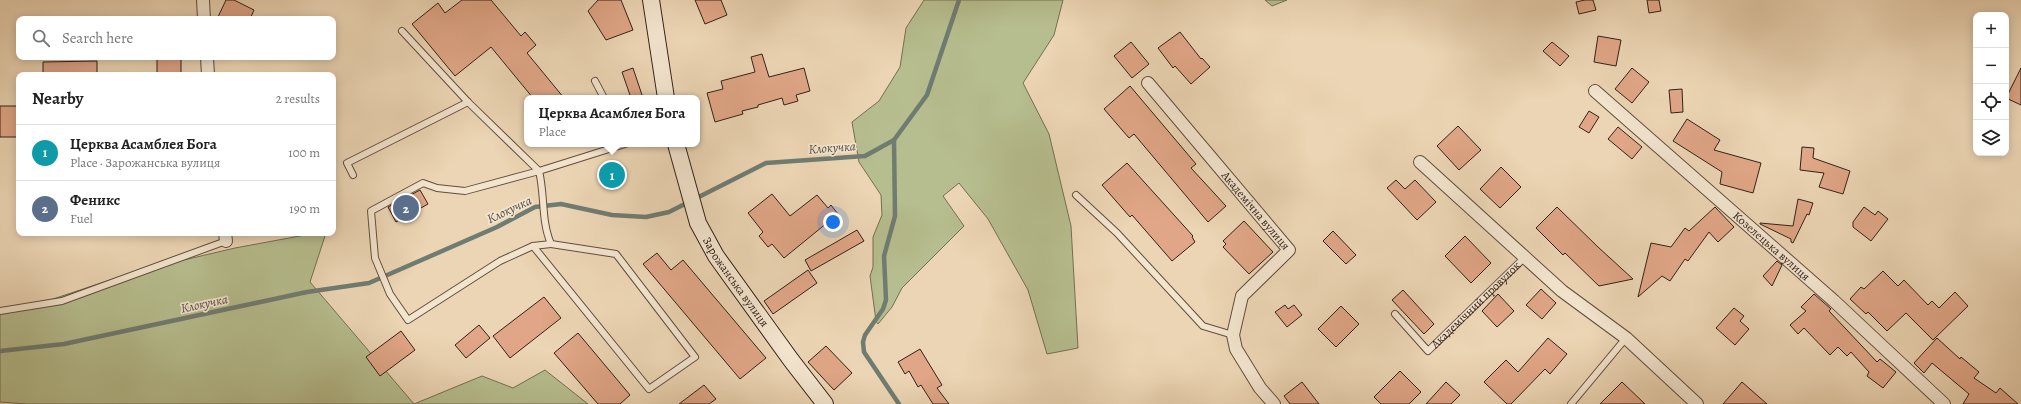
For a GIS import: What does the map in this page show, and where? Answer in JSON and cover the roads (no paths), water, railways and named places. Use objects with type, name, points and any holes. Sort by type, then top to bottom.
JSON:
[{"type":"street","points":[[203,0],[204,16]]},
{"type":"street","points":[[651,0],[666,95]]},
{"type":"street","points":[[207,60],[208,72]]},
{"type":"street","name":"Академічна вулиця","points":[[1148,83],[1289,250],[1242,296],[1233,335]]},
{"type":"street","name":"Козелецька вулиця","points":[[1596,91],[1834,300],[1944,404]]},
{"type":"street","name":"Зарожанська вулиця","points":[[677,147],[698,223],[716,256],[791,360],[825,404]]},
{"type":"street","name":"Академічний провулок","points":[[1420,162],[1562,292],[1626,338],[1697,404]]},
{"type":"street","points":[[1233,335],[1236,349],[1260,388],[1274,404]]},
{"type":"lane","points":[[402,31],[468,102],[539,171],[545,231],[551,244]]},
{"type":"lane","points":[[595,81],[602,95]]},
{"type":"lane","points":[[354,175],[347,163],[468,102]]},
{"type":"lane","points":[[533,246],[649,389],[694,357],[616,254],[551,244],[533,246],[500,261],[408,320],[390,294],[375,258],[371,211],[423,183],[437,188],[464,191],[539,171],[615,147]]},
{"type":"lane","points":[[1076,195],[1117,233],[1203,326],[1233,335]]},
{"type":"lane","points":[[0,311],[62,300],[225,237]]},
{"type":"lane","name":"Академічний провулок","points":[[1395,314],[1428,351],[1524,258]]},
{"type":"lane","points":[[1571,404],[1626,338]]},
{"type":"waterway","name":"Клокучка","points":[[0,351],[64,344],[307,292],[369,283],[497,227],[535,207],[561,204],[612,215],[646,217],[669,212],[766,163],[865,156],[894,140],[927,95],[959,0]]},
{"type":"waterway","points":[[894,140],[895,216],[884,256],[886,300],[883,309],[865,335],[863,342],[864,352],[899,404]]},
{"type":"place","name":"Церква Асамблея Бога","points":[[612,175]]},
{"type":"place","name":"Феникс","points":[[406,208]]}]
